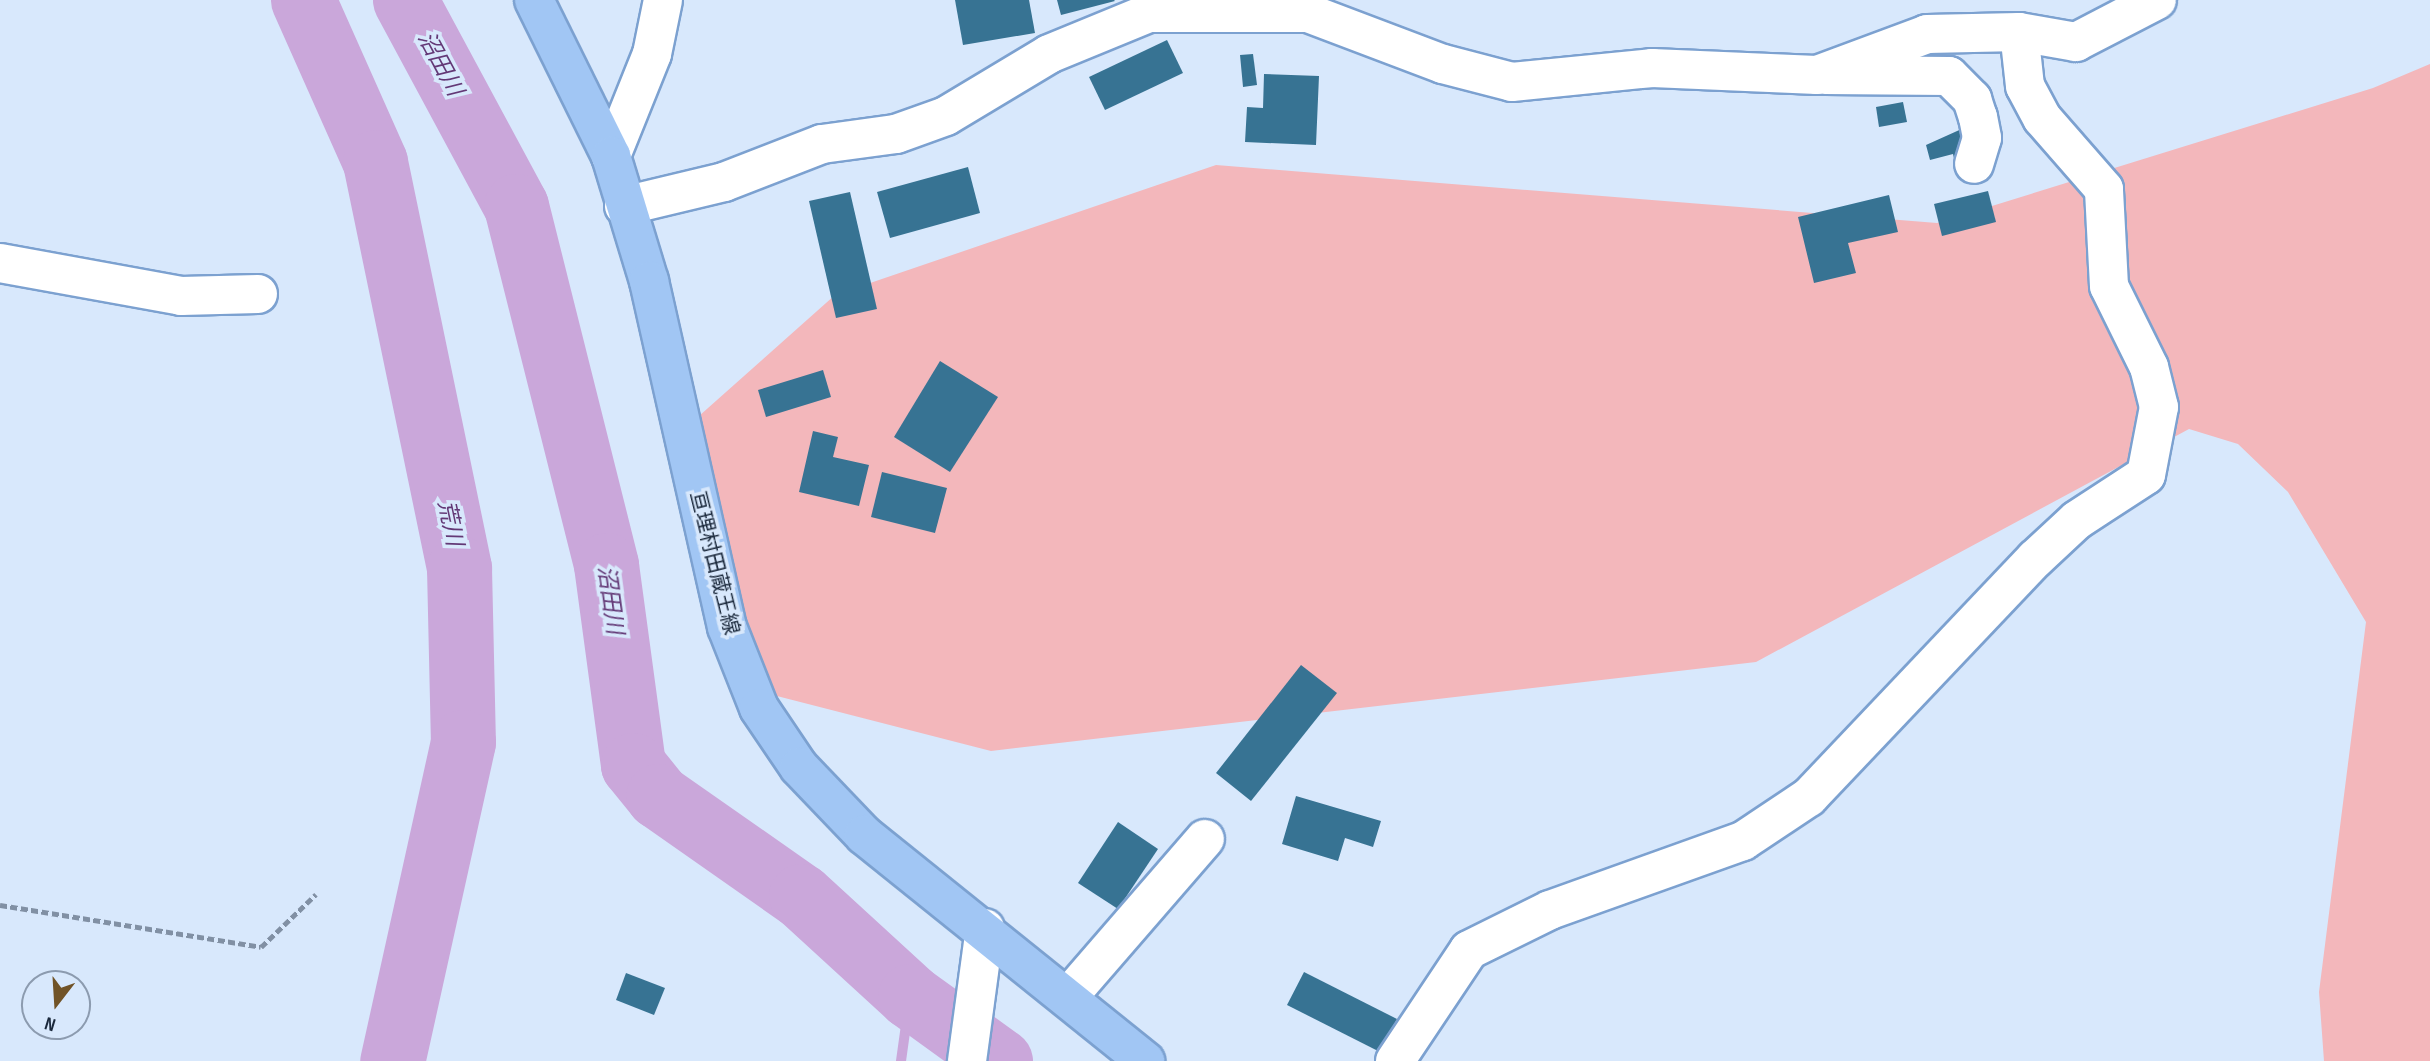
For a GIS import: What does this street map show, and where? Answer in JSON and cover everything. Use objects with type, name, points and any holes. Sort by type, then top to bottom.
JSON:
[{"type":"main road","name":"亘理村田蔵王線","points":[[534,0],[611,156],[624,206],[649,281],[727,627],[759,708],[799,767],[864,835],[985,928],[1145,1061]]},
{"type":"street","points":[[611,156],[652,54],[663,0]]},
{"type":"street","points":[[1816,75],[1927,34],[2019,32],[2076,42],[2157,0]]},
{"type":"street","points":[[624,206],[724,182],[822,144],[896,134],[946,116],[1049,54],[1149,13],[1308,13],[1443,64],[1512,82],[1652,68],[1816,75],[1949,76],[1972,99],[1978,117],[1982,138],[1974,164]]},
{"type":"street","points":[[1395,1061],[1469,950],[1550,909],[1743,841],[1809,797],[2035,559],[2077,520],[2146,475],[2159,407],[2149,367],[2109,286],[2104,190],[2042,118],[2025,86],[2019,32]]},
{"type":"street","points":[[0,263],[181,296],[258,294]]},
{"type":"street","points":[[1068,997],[1205,839]]},
{"type":"street","points":[[967,1061],[985,928]]},
{"type":"path","points":[[0,905],[261,947],[316,894]]},
{"type":"shaded area","points":[[2430,64],[2430,1061],[2324,1061],[2319,992],[2366,622],[2288,492],[2238,444],[2189,429],[1756,662],[991,751],[773,695],[681,432],[835,295],[1216,165],[1937,223],[2373,88]]},
{"type":"building","points":[[955,0],[1029,0],[1035,33],[963,45]]},
{"type":"building","points":[[1057,0],[1114,0],[1115,1],[1061,15]]},
{"type":"building","points":[[1167,40],[1183,73],[1105,110],[1089,77]]},
{"type":"building","points":[[1253,54],[1257,85],[1243,87],[1240,55]]},
{"type":"building","points":[[1264,74],[1319,76],[1316,145],[1245,142],[1247,107],[1263,108]]},
{"type":"building","points":[[1903,102],[1907,122],[1879,127],[1876,107]]},
{"type":"building","points":[[1966,127],[1974,158],[1955,163],[1953,154],[1930,160],[1926,145]]},
{"type":"building","points":[[968,167],[980,213],[890,238],[877,192]]},
{"type":"building","points":[[1988,191],[1996,222],[1942,236],[1934,204]]},
{"type":"building","points":[[850,192],[877,309],[836,318],[809,201]]},
{"type":"building","points":[[1889,195],[1898,232],[1848,243],[1856,273],[1814,283],[1798,217]]},
{"type":"building","points":[[940,361],[998,397],[950,472],[894,437]]},
{"type":"building","points":[[823,370],[831,397],[766,417],[758,390]]},
{"type":"building","points":[[813,431],[838,437],[833,457],[869,465],[859,506],[799,492]]},
{"type":"building","points":[[882,472],[947,488],[935,533],[871,517]]},
{"type":"building","points":[[1301,665],[1337,693],[1251,801],[1216,773]]},
{"type":"building","points":[[1296,796],[1381,821],[1373,847],[1345,838],[1338,861],[1282,844]]},
{"type":"building","points":[[1118,822],[1158,849],[1118,909],[1078,883]]},
{"type":"building","points":[[1304,972],[1397,1019],[1380,1052],[1287,1005]]},
{"type":"building","points":[[626,973],[665,988],[654,1015],[616,1000]]},
{"type":"waterway","name":"荒川","points":[[303,0],[375,162],[459,568],[463,742],[392,1061]]},
{"type":"waterway","name":"沼田川","points":[[405,0],[516,206],[606,565],[633,765],[658,796],[801,896],[910,996],[1000,1061]]},
{"type":"waterway","points":[[901,1061],[910,996]]}]
